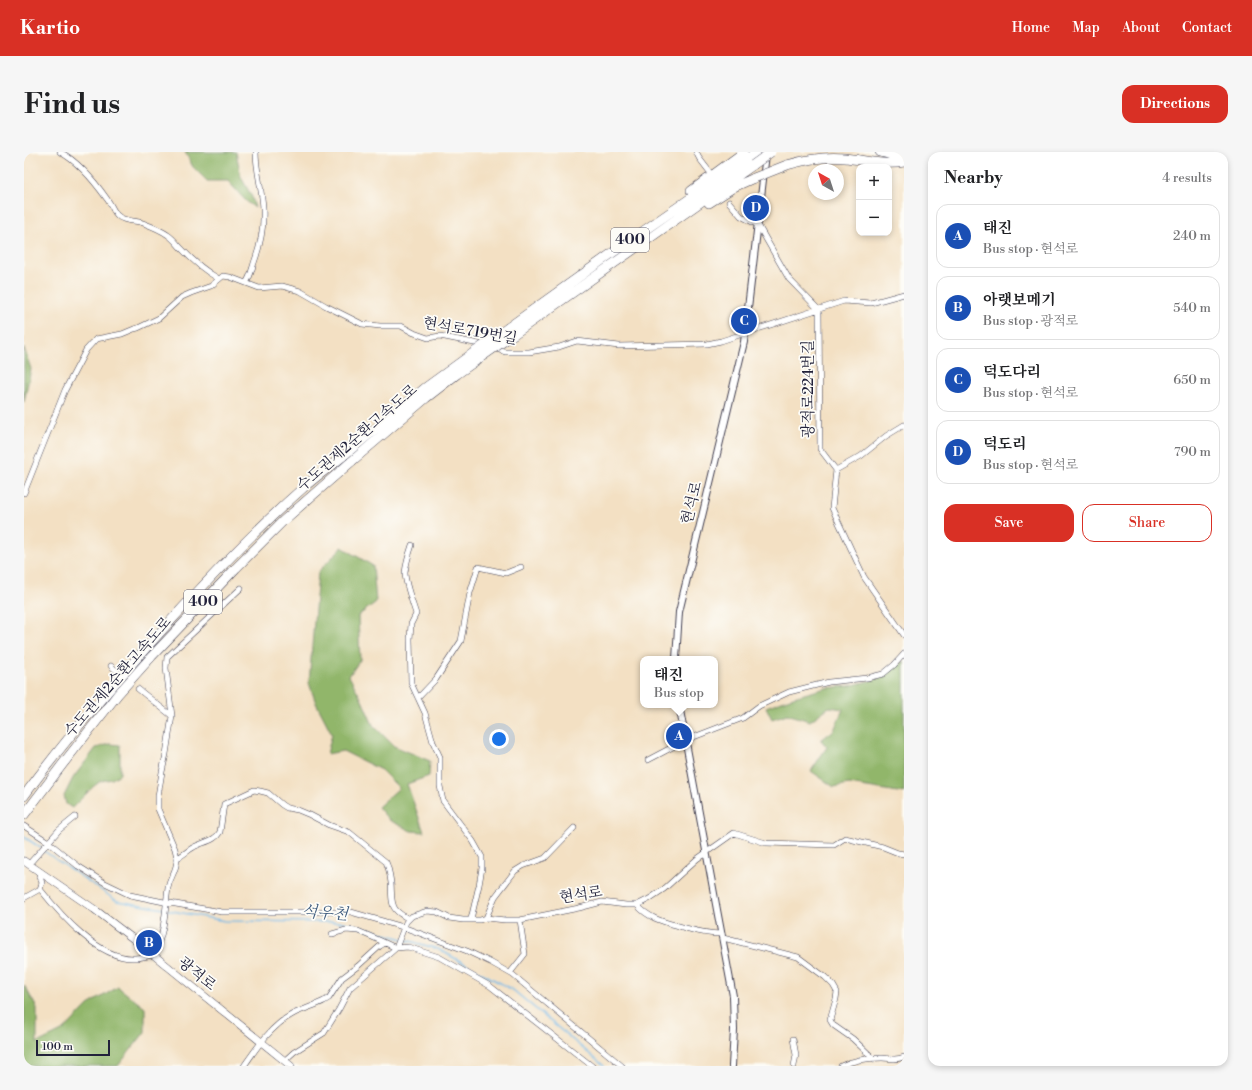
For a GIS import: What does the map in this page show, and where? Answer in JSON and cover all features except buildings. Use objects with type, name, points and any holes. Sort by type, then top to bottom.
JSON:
[{"type":"highway","name":"수도권제2순환고속도로","points":[[24,815],[122,689],[225,579],[283,521],[426,398],[629,241],[752,156],[771,152]]},
{"type":"highway","points":[[880,152],[892,155],[904,155]]},
{"type":"highway","name":"수도권제2순환고속도로","points":[[24,796],[60,748],[135,661],[223,564],[261,526],[304,487],[425,388],[584,286],[752,156]]},
{"type":"highway","points":[[584,286],[723,194],[754,178],[787,164],[828,157],[895,164],[904,162]]},
{"type":"main road","name":"광적로","points":[[27,862],[94,909],[283,1060]]},
{"type":"main road","points":[[283,1060],[291,1066]]},
{"type":"street","points":[[24,493],[65,390],[86,350],[96,339],[122,334],[159,318],[182,298],[211,286],[219,279],[210,274],[191,258],[168,235],[143,223],[124,220],[116,215],[100,190],[78,164],[60,152]]},
{"type":"street","points":[[246,283],[256,258],[262,238],[263,228],[263,208],[256,162],[257,152]]},
{"type":"street","points":[[696,152],[709,171]]},
{"type":"street","points":[[746,332],[766,152]]},
{"type":"street","points":[[729,202],[741,216],[758,225],[789,279],[819,310]]},
{"type":"street","name":"현석로719번길","points":[[219,279],[223,276],[230,277],[259,288],[282,286],[300,291],[362,324],[401,326],[428,338],[440,336],[510,352],[545,350],[577,341],[619,346],[707,344],[721,341],[844,301],[871,303],[904,294]]},
{"type":"street","name":"광적로224번길","points":[[819,310],[820,449],[836,470]]},
{"type":"street","name":"현석로","points":[[676,656],[679,612],[684,587],[746,332]]},
{"type":"street","points":[[904,425],[886,436],[861,456],[836,470],[832,508],[864,577],[904,635]]},
{"type":"street","points":[[412,544],[405,574],[416,614],[411,624],[411,683],[425,713],[433,742],[440,758],[440,786],[443,801],[473,841],[482,857],[479,885],[471,919]]},
{"type":"street","points":[[418,698],[436,679],[461,641],[470,593],[478,567],[506,573],[521,566]]},
{"type":"street","points":[[40,889],[77,930],[101,948],[120,956],[134,958],[153,955],[157,947],[164,921],[170,880],[176,869],[177,858],[175,848],[158,809],[162,772],[172,716],[166,657],[242,588]]},
{"type":"street","points":[[648,760],[686,740],[743,718],[759,706],[789,692],[828,682],[866,678],[883,674],[904,654]]},
{"type":"street","points":[[111,666],[118,672]]},
{"type":"street","points":[[138,689],[172,716]]},
{"type":"street","points":[[680,708],[734,1007],[732,1066]]},
{"type":"street","points":[[177,858],[195,846],[212,840],[218,836],[220,832],[224,804],[254,790],[268,794],[287,808],[298,810],[329,825],[349,832],[386,862],[390,875],[394,909],[399,914],[409,919],[403,927],[397,947],[350,988],[324,1033],[283,1060]]},
{"type":"street","points":[[49,842],[59,830],[75,817]]},
{"type":"street","points":[[24,826],[49,842],[78,866],[105,883],[130,895],[222,912],[351,912],[403,927],[467,951],[510,973],[622,1066]]},
{"type":"street","points":[[486,918],[495,897],[515,871],[523,866],[544,858],[574,828]]},
{"type":"street","points":[[874,1059],[853,1039],[833,1025],[830,1020],[837,992],[833,985],[825,977],[798,957],[722,936],[663,922],[649,916],[637,905],[664,889],[697,859],[734,833],[766,843],[834,845],[845,838],[883,847],[904,854]]},
{"type":"street","name":"광적로","points":[[27,862],[39,854],[49,842]]},
{"type":"street","points":[[24,898],[40,889],[42,883],[38,870]]},
{"type":"street","name":"현석로","points":[[409,919],[412,916],[427,910],[449,918],[463,920],[480,920],[486,918],[520,920],[602,902],[637,905]]},
{"type":"street","points":[[510,973],[525,954],[520,920]]},
{"type":"street","points":[[332,934],[346,930],[358,931],[397,947],[408,947],[439,957],[490,986],[592,1066]]},
{"type":"street","points":[[244,1066],[281,1022],[293,1014],[329,998],[342,978],[385,943]]},
{"type":"street","points":[[793,1039],[796,1055],[794,1066]]},
{"type":"street","points":[[841,1066],[853,1061],[881,1058],[898,1060],[904,1057]]},
{"type":"green space","points":[[185,152],[236,152],[241,177],[252,197],[255,208],[245,200],[228,181],[207,181],[193,167]]},
{"type":"green space","points":[[24,348],[31,369],[24,402]]},
{"type":"green space","points":[[342,547],[373,566],[376,602],[358,616],[360,660],[349,676],[373,725],[394,746],[430,761],[429,776],[407,784],[424,832],[411,831],[389,820],[378,807],[399,788],[381,770],[343,751],[327,754],[332,734],[316,703],[309,683],[318,572]]},
{"type":"green space","points":[[904,661],[904,793],[849,784],[834,787],[811,771],[827,747],[821,740],[834,730],[843,709],[829,707],[810,721],[787,714],[772,719],[766,707],[790,698],[826,688],[849,686],[880,678]]},
{"type":"green space","points":[[110,744],[120,745],[120,774],[112,779],[101,781],[72,808],[66,804],[64,796],[73,778],[96,748]]},
{"type":"green space","points":[[24,985],[37,1008],[37,1043],[64,1030],[88,1005],[118,987],[145,1008],[145,1032],[118,1066],[24,1066]]},
{"type":"waterway","name":"석우천","points":[[24,837],[41,848]]},
{"type":"waterway","name":"석우천","points":[[44,851],[117,901],[164,909]]},
{"type":"waterway","name":"석우천","points":[[167,910],[225,921],[343,922],[438,949],[513,990],[604,1066]]},
{"type":"place","name":"덕도리","points":[[756,208]]},
{"type":"place","name":"덕도다리","points":[[744,321]]},
{"type":"place","name":"태진","points":[[679,736]]},
{"type":"place","name":"아랫보메기","points":[[149,943]]}]
